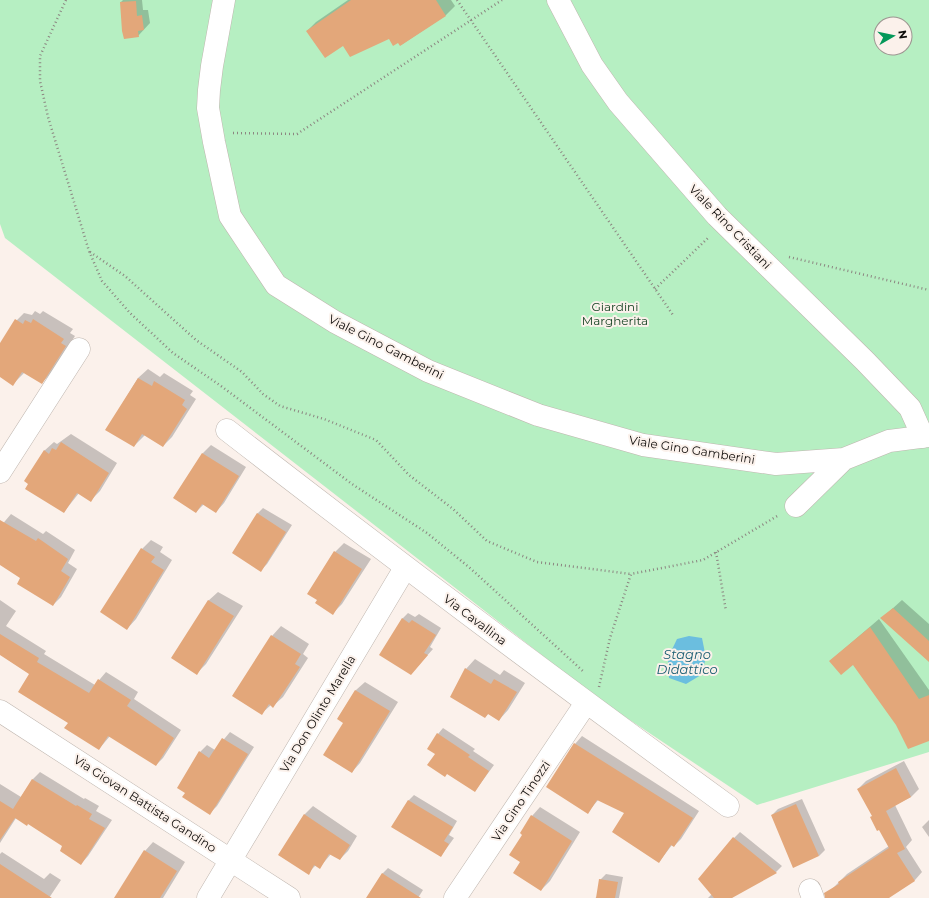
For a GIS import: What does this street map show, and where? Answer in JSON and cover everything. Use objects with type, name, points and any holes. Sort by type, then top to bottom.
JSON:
[{"type":"street","name":"Viale Gino Gamberini","points":[[224,0],[212,66],[208,108],[212,132],[230,216],[276,285],[336,322],[428,371],[538,415],[643,444],[776,464],[844,459]]},
{"type":"street","name":"Viale Rino Cristiani","points":[[558,0],[568,22],[592,65],[618,102],[723,222],[910,408],[926,437]]},
{"type":"street","points":[[0,472],[79,349]]},
{"type":"street","name":"Via Cavallina","points":[[227,430],[405,568],[594,694],[728,806]]},
{"type":"street","points":[[796,506],[844,459],[889,441],[926,437]]},
{"type":"street","name":"Via Don Olinto Marella","points":[[208,898],[405,568]]},
{"type":"street","name":"Via Gino Tinozzi","points":[[455,898],[594,694]]},
{"type":"street","name":"Via Giovan Battista Gandino","points":[[0,711],[289,898]]},
{"type":"path","points":[[66,0],[40,56],[40,81],[48,117],[89,251],[102,281],[130,313],[173,353],[221,386],[352,484],[427,533],[470,568],[585,673]]},
{"type":"path","points":[[457,0],[673,315]]},
{"type":"path","points":[[212,132],[297,134],[502,0]]},
{"type":"path","points":[[655,289],[723,222]]},
{"type":"path","points":[[89,251],[125,276],[196,340],[242,372],[262,394],[280,406],[324,419],[376,440],[409,475],[453,509],[487,542],[537,562],[632,574],[703,560],[796,506]]},
{"type":"path","points":[[786,256],[929,290]]},
{"type":"path","points":[[716,552],[726,611]]},
{"type":"path","points":[[594,694],[610,638],[632,574]]},
{"type":"path","points":[[594,682],[594,694]]},
{"type":"green space","name":"Giardini Margherita","points":[[0,0],[929,0],[929,752],[757,805],[597,698],[5,238],[0,224]]},
{"type":"water","name":"Stagno Didattico","points":[[689,636],[702,638],[706,658],[701,675],[686,684],[669,678],[668,658],[677,639]]},
{"type":"building","points":[[351,0],[436,0],[446,16],[400,46],[398,43],[393,46],[389,39],[350,57],[343,46],[325,58],[306,31]]},
{"type":"building","points":[[136,1],[137,16],[142,15],[144,30],[138,31],[139,37],[124,39],[120,2]]},
{"type":"building","points":[[15,319],[23,324],[25,320],[31,323],[33,319],[64,339],[61,343],[66,346],[42,384],[22,372],[13,386],[0,377],[0,343]]},
{"type":"building","points":[[138,378],[152,386],[154,381],[185,400],[182,405],[187,409],[163,447],[142,434],[134,447],[105,430]]},
{"type":"building","points":[[61,442],[109,473],[91,502],[77,493],[64,513],[25,489],[28,484],[24,481],[44,450],[49,454],[52,448],[56,450]]},
{"type":"building","points":[[202,453],[239,476],[216,513],[202,504],[196,513],[173,498]]},
{"type":"building","points":[[257,513],[286,532],[261,572],[232,553]]},
{"type":"building","points":[[0,520],[36,541],[38,538],[68,559],[61,571],[70,577],[53,606],[17,584],[20,578],[0,565]]},
{"type":"building","points":[[141,548],[155,557],[151,562],[164,570],[127,630],[100,612]]},
{"type":"building","points":[[334,551],[362,569],[333,615],[315,603],[317,600],[307,594]]},
{"type":"building","points":[[208,600],[234,616],[197,675],[171,658]]},
{"type":"building","points":[[893,608],[929,641],[929,662],[880,618]]},
{"type":"building","points":[[402,618],[409,623],[412,620],[436,635],[424,653],[428,655],[411,675],[379,655]]},
{"type":"building","points":[[870,627],[919,699],[929,695],[929,741],[908,749],[896,725],[853,665],[841,675],[829,661]]},
{"type":"building","points":[[0,634],[39,658],[37,662],[89,693],[98,679],[131,700],[127,706],[174,738],[156,766],[108,736],[99,750],[64,728],[68,723],[18,692],[29,674],[0,655]]},
{"type":"building","points":[[271,635],[301,654],[295,664],[300,667],[273,708],[269,704],[262,715],[232,696]]},
{"type":"building","points":[[465,668],[491,684],[494,679],[517,692],[499,721],[488,714],[485,718],[450,697]]},
{"type":"building","points":[[355,690],[390,711],[352,773],[323,755],[343,723],[337,719]]},
{"type":"building","points":[[437,733],[470,755],[468,757],[489,771],[475,792],[447,774],[445,777],[427,765],[435,754],[427,749]]},
{"type":"building","points":[[222,738],[248,754],[210,815],[182,797],[185,793],[177,788],[199,751],[209,758]]},
{"type":"building","points":[[574,743],[693,818],[674,847],[671,845],[659,863],[612,832],[624,813],[597,800],[588,814],[546,787]]},
{"type":"building","points":[[896,768],[911,797],[886,811],[905,849],[897,853],[915,881],[889,898],[825,898],[824,893],[839,884],[838,882],[889,848],[879,830],[877,831],[870,817],[872,816],[857,789]]},
{"type":"building","points":[[32,779],[92,814],[89,819],[105,828],[81,865],[60,851],[62,846],[28,824],[27,826],[15,818],[0,840],[0,801],[13,809]]},
{"type":"building","points":[[408,800],[453,827],[444,841],[449,844],[441,857],[391,827]]},
{"type":"building","points":[[796,804],[819,856],[793,868],[771,815]]},
{"type":"building","points":[[304,814],[350,845],[340,860],[329,854],[320,869],[314,865],[309,875],[278,855]]},
{"type":"building","points":[[531,815],[572,841],[541,891],[513,873],[520,862],[509,855],[522,835],[520,833]]},
{"type":"building","points":[[733,837],[777,873],[732,898],[714,898],[698,879]]},
{"type":"building","points":[[144,850],[177,871],[160,898],[114,898]]},
{"type":"building","points":[[0,864],[52,898],[0,898]]},
{"type":"building","points":[[382,873],[388,877],[421,898],[366,898]]},
{"type":"building","points":[[599,879],[618,882],[615,898],[596,898]]}]
